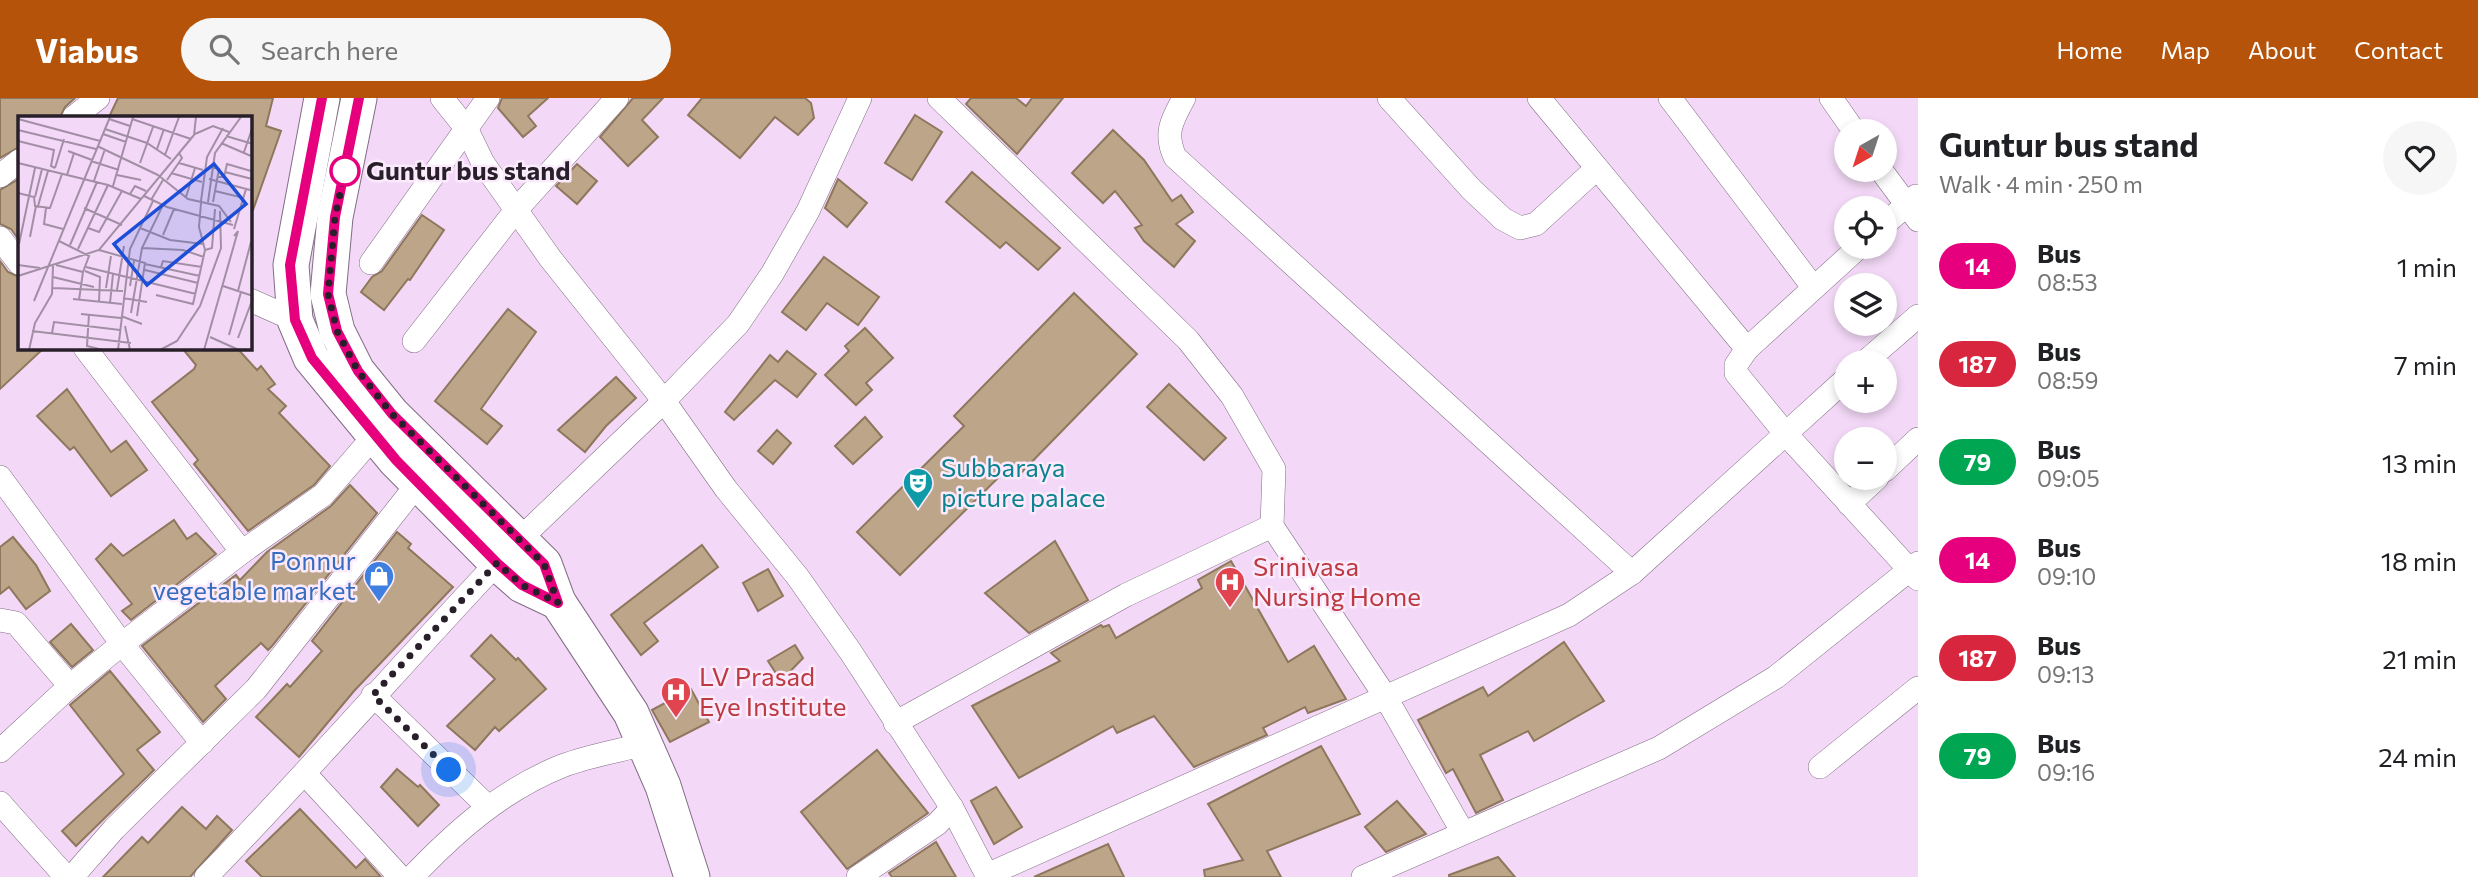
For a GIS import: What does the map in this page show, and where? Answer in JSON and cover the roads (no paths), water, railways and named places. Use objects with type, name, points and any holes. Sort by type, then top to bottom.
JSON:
[{"type":"main road","points":[[322,98],[290,265],[295,320],[312,358],[374,436],[497,563],[522,585],[558,603]]},
{"type":"main road","points":[[359,98],[335,217],[328,294],[337,331],[358,371],[392,414],[521,538],[544,564],[558,603],[631,713],[680,836],[692,877]]},
{"type":"street","points":[[442,98],[466,128],[484,163],[550,258],[664,401],[726,489],[797,576],[850,651],[952,808],[987,876],[1569,615],[1632,573],[1834,389]]},
{"type":"street","points":[[371,263],[488,98]]},
{"type":"street","points":[[414,341],[516,209],[617,98]]},
{"type":"street","points":[[521,538],[664,401],[738,324],[772,274],[808,211],[860,98]]},
{"type":"street","points":[[939,98],[1188,340],[1225,387],[1274,469],[1272,526],[1385,696],[1462,831]]},
{"type":"street","points":[[1184,98],[1169,127],[1169,143],[1175,157],[1632,573]]},
{"type":"street","points":[[1389,98],[1471,189],[1503,219],[1520,228],[1536,225],[1596,169]]},
{"type":"street","points":[[1539,98],[1747,349]]},
{"type":"street","points":[[1670,98],[1813,287]]},
{"type":"street","points":[[1831,98],[1846,119]]},
{"type":"street","points":[[0,176],[18,162]]},
{"type":"street","points":[[1892,182],[1914,207],[1897,218]]},
{"type":"street","points":[[0,237],[18,261]]},
{"type":"street","points":[[1363,877],[1462,831],[1659,748],[1776,677],[1915,571],[1849,504],[1736,373],[1736,365],[1747,349],[1845,259]]},
{"type":"street","points":[[252,301],[295,320]]},
{"type":"street","points":[[1879,350],[1918,316]]},
{"type":"street","points":[[87,350],[242,552]]},
{"type":"street","points":[[0,751],[70,686],[122,644],[242,552],[323,495],[374,436]]},
{"type":"street","points":[[1897,459],[1918,439]]},
{"type":"street","points":[[0,477],[122,644],[202,743]]},
{"type":"street","points":[[0,803],[69,877],[256,689],[419,482]]},
{"type":"street","points":[[1849,504],[1864,490]]},
{"type":"street","points":[[895,723],[1126,595],[1272,526]]},
{"type":"street","points":[[206,877],[306,775],[373,695],[497,563]]},
{"type":"street","points":[[0,620],[16,623],[70,686]]},
{"type":"street","points":[[1821,767],[1918,688]]},
{"type":"street","points":[[373,695],[488,807]]},
{"type":"street","points":[[412,877],[445,843],[488,807],[524,783],[564,765],[645,744]]},
{"type":"street","points":[[306,775],[400,877]]},
{"type":"street","points":[[858,877],[937,824],[952,808]]},
{"type":"place","name":"Guntur bus stand","points":[[345,171]]},
{"type":"place","name":"Subbaraya picture palace","points":[[918,510]]},
{"type":"place","name":"Ponnur vegetable market","points":[[379,603]]},
{"type":"place","name":"Srinivasa Nursing Home","points":[[1230,609]]},
{"type":"place","name":"LV Prasad Eye Institute","points":[[676,719]]}]
